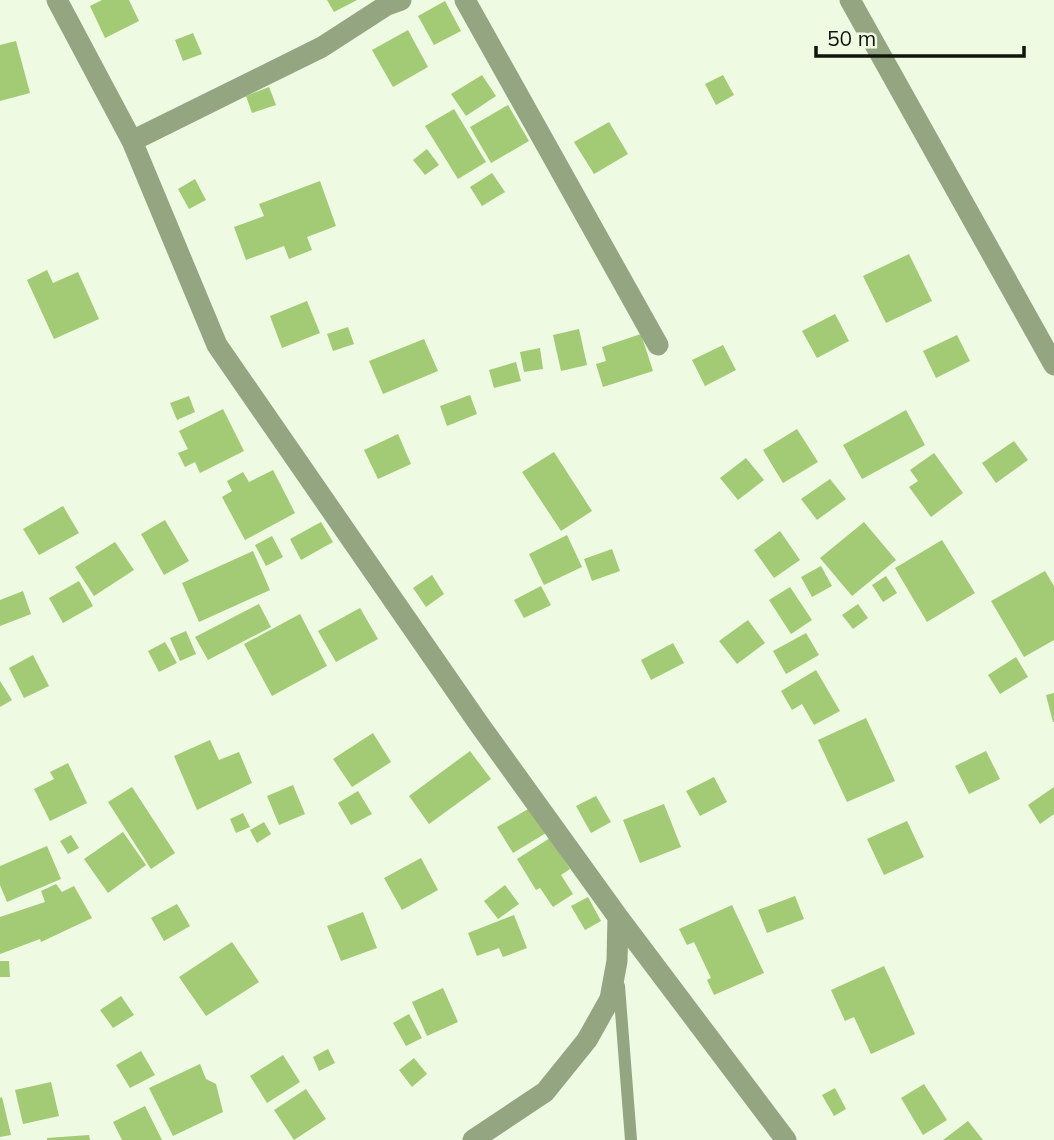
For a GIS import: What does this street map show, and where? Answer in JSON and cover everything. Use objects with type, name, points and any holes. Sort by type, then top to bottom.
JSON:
[{"type":"street","points":[[57,0],[132,141],[217,345],[479,724],[618,917],[786,1140]]},
{"type":"street","points":[[132,141],[322,47],[387,5],[401,0]]},
{"type":"street","points":[[465,0],[658,345]]},
{"type":"street","points":[[850,0],[1054,365]]},
{"type":"street","points":[[473,1140],[545,1092],[587,1040],[610,999],[617,961],[618,917]]},
{"type":"lane","points":[[617,961],[631,1140]]},
{"type":"building","points":[[102,0],[129,0],[139,21],[105,38],[90,6]]},
{"type":"building","points":[[327,0],[357,0],[334,12]]},
{"type":"building","points":[[445,1],[461,31],[434,45],[418,16]]},
{"type":"building","points":[[408,30],[428,67],[393,87],[372,50]]},
{"type":"building","points":[[193,33],[202,54],[183,61],[175,40]]},
{"type":"building","points":[[16,41],[30,93],[0,101],[0,45]]},
{"type":"building","points":[[482,75],[496,96],[466,116],[451,94]]},
{"type":"building","points":[[723,75],[734,95],[716,105],[705,84]]},
{"type":"building","points":[[269,87],[276,105],[252,113],[246,96]]},
{"type":"building","points":[[508,105],[529,141],[491,163],[470,127]]},
{"type":"building","points":[[454,109],[486,162],[458,179],[425,126]]},
{"type":"building","points":[[609,122],[628,154],[594,174],[574,142]]},
{"type":"building","points":[[427,149],[439,165],[425,175],[413,160]]},
{"type":"building","points":[[492,173],[505,192],[482,206],[470,187]]},
{"type":"building","points":[[195,179],[206,200],[189,209],[178,189]]},
{"type":"building","points":[[320,181],[336,226],[307,237],[312,250],[289,259],[284,246],[246,260],[234,227],[264,216],[259,204]]},
{"type":"building","points":[[909,254],[932,301],[886,323],[863,276]]},
{"type":"building","points":[[47,270],[53,283],[78,272],[99,319],[54,339],[27,280]]},
{"type":"building","points":[[307,301],[320,333],[282,348],[270,316]]},
{"type":"building","points":[[835,314],[849,341],[817,358],[802,331]]},
{"type":"building","points":[[348,327],[354,344],[333,351],[327,334]]},
{"type":"building","points":[[579,329],[587,365],[561,371],[553,335]]},
{"type":"building","points":[[641,334],[653,371],[603,387],[596,364],[606,361],[602,347]]},
{"type":"building","points":[[957,335],[970,361],[936,378],[923,351]]},
{"type":"building","points":[[424,339],[438,371],[383,394],[369,361]]},
{"type":"building","points":[[723,345],[736,370],[705,386],[692,360]]},
{"type":"building","points":[[540,348],[543,369],[524,372],[520,352]]},
{"type":"building","points":[[516,362],[521,381],[494,388],[489,370]]},
{"type":"building","points":[[470,395],[477,414],[447,426],[440,406]]},
{"type":"building","points":[[189,396],[195,412],[177,420],[170,403]]},
{"type":"building","points":[[223,409],[244,451],[200,473],[195,462],[185,467],[178,453],[188,449],[179,431]]},
{"type":"building","points":[[906,410],[925,445],[862,479],[843,445]]},
{"type":"building","points":[[797,429],[818,462],[783,483],[763,450]]},
{"type":"building","points":[[398,434],[411,464],[378,479],[364,450]]},
{"type":"building","points":[[1014,441],[1028,460],[996,483],[982,463]]},
{"type":"building","points":[[554,452],[592,511],[561,531],[522,472]]},
{"type":"building","points":[[934,453],[963,493],[931,517],[909,487],[918,481],[910,470]]},
{"type":"building","points":[[746,458],[764,480],[738,500],[720,478]]},
{"type":"building","points":[[273,470],[295,513],[245,540],[222,497],[232,491],[227,481],[243,472],[249,482]]},
{"type":"building","points":[[830,479],[846,499],[817,520],[801,499]]},
{"type":"building","points":[[63,506],[79,533],[39,555],[23,529]]},
{"type":"building","points":[[165,520],[189,561],[164,575],[141,534]]},
{"type":"building","points":[[321,522],[333,542],[301,560],[290,539]]},
{"type":"building","points":[[864,522],[896,560],[852,596],[820,558]]},
{"type":"building","points":[[780,531],[800,560],[774,578],[754,550]]},
{"type":"building","points":[[567,535],[582,567],[544,585],[529,554]]},
{"type":"building","points":[[272,536],[283,557],[266,566],[255,545]]},
{"type":"building","points":[[942,540],[975,593],[927,622],[895,568]]},
{"type":"building","points":[[115,542],[134,570],[94,596],[75,567]]},
{"type":"building","points":[[612,549],[620,571],[592,581],[584,559]]},
{"type":"building","points":[[253,551],[270,590],[199,622],[182,583]]},
{"type":"building","points":[[821,566],[832,586],[812,597],[801,577]]},
{"type":"building","points":[[1045,571],[1054,586],[1054,640],[1024,657],[991,601]]},
{"type":"building","points":[[432,575],[444,594],[426,607],[413,588]]},
{"type":"building","points":[[886,576],[897,593],[883,602],[872,585]]},
{"type":"building","points":[[79,581],[93,606],[63,623],[49,598]]},
{"type":"building","points":[[541,586],[551,605],[524,618],[514,600]]},
{"type":"building","points":[[790,587],[812,620],[791,634],[769,600]]},
{"type":"building","points":[[23,591],[31,614],[0,626],[0,600]]},
{"type":"building","points":[[259,604],[271,627],[208,660],[195,637]]},
{"type":"building","points":[[858,604],[868,618],[853,629],[842,615]]},
{"type":"building","points":[[360,608],[378,639],[336,662],[318,631]]},
{"type":"building","points":[[300,614],[327,666],[272,696],[244,644]]},
{"type":"building","points":[[748,620],[765,643],[737,664],[719,641]]},
{"type":"building","points":[[186,631],[196,654],[180,661],[170,638]]},
{"type":"building","points":[[806,633],[819,655],[786,674],[773,651]]},
{"type":"building","points":[[165,642],[177,663],[159,672],[148,651]]},
{"type":"building","points":[[673,643],[684,663],[651,680],[641,660]]},
{"type":"building","points":[[33,655],[49,686],[24,698],[9,668]]},
{"type":"building","points":[[1016,657],[1028,677],[1000,694],[988,675]]},
{"type":"building","points":[[816,670],[840,711],[814,725],[802,704],[792,710],[781,691]]},
{"type":"building","points":[[0,681],[12,700],[0,707]]},
{"type":"building","points":[[1054,693],[1054,722],[1053,722],[1046,695]]},
{"type":"building","points":[[866,718],[895,781],[847,802],[818,740]]},
{"type":"building","points":[[373,733],[391,762],[352,787],[333,759]]},
{"type":"building","points":[[210,740],[219,760],[239,752],[252,783],[197,810],[174,756]]},
{"type":"building","points":[[470,751],[491,779],[429,824],[409,796]]},
{"type":"building","points":[[986,751],[1000,779],[969,794],[955,766]]},
{"type":"building","points":[[68,763],[87,803],[50,821],[34,789],[54,779],[50,772]]},
{"type":"building","points":[[714,777],[727,802],[700,816],[686,791]]},
{"type":"building","points":[[293,785],[305,814],[279,825],[267,796]]},
{"type":"building","points":[[132,787],[175,853],[151,869],[108,802]]},
{"type":"building","points":[[1054,787],[1054,814],[1040,824],[1028,805]]},
{"type":"building","points":[[358,791],[372,814],[351,825],[338,803]]},
{"type":"building","points":[[596,796],[611,822],[591,833],[576,806]]},
{"type":"building","points":[[664,804],[681,847],[640,863],[623,820]]},
{"type":"building","points":[[530,808],[546,833],[513,853],[497,827]]},
{"type":"building","points":[[243,813],[250,827],[236,833],[230,819]]},
{"type":"building","points":[[907,821],[924,857],[884,875],[867,839]]},
{"type":"building","points":[[264,822],[271,834],[257,843],[250,830]]},
{"type":"building","points":[[123,832],[146,865],[108,893],[84,859]]},
{"type":"building","points":[[71,835],[79,848],[68,854],[60,841]]},
{"type":"building","points":[[550,838],[570,869],[561,875],[573,894],[553,907],[540,888],[536,890],[517,859]]},
{"type":"building","points":[[47,846],[61,879],[7,902],[0,885],[0,866]]},
{"type":"building","points":[[421,858],[438,890],[402,910],[384,878]]},
{"type":"building","points":[[56,884],[62,892],[74,886],[92,918],[41,942],[40,939],[0,954],[0,917],[45,902],[41,891]]},
{"type":"building","points":[[505,885],[519,904],[498,919],[484,901]]},
{"type":"building","points":[[795,896],[804,919],[767,933],[758,910]]},
{"type":"building","points":[[588,897],[601,921],[585,930],[571,906]]},
{"type":"building","points":[[177,904],[190,926],[164,941],[151,918]]},
{"type":"building","points":[[732,905],[764,973],[714,995],[707,980],[711,978],[694,942],[687,945],[679,929]]},
{"type":"building","points":[[363,912],[377,948],[341,961],[327,926]]},
{"type":"building","points":[[514,915],[527,948],[503,957],[499,948],[477,956],[468,933]]},
{"type":"building","points":[[232,942],[259,982],[206,1016],[179,977]]},
{"type":"building","points":[[0,961],[9,961],[10,977],[0,977]]},
{"type":"building","points":[[884,966],[915,1034],[871,1054],[854,1017],[845,1021],[831,990]]},
{"type":"building","points":[[443,988],[458,1022],[427,1036],[412,1002]]},
{"type":"building","points":[[121,996],[134,1015],[113,1028],[100,1010]]},
{"type":"building","points":[[409,1014],[422,1038],[406,1046],[393,1023]]},
{"type":"building","points":[[328,1049],[335,1063],[319,1071],[313,1057]]},
{"type":"building","points":[[141,1051],[155,1075],[130,1088],[116,1065]]},
{"type":"building","points":[[283,1055],[300,1082],[267,1103],[250,1076]]},
{"type":"building","points":[[414,1058],[427,1074],[412,1087],[399,1070]]},
{"type":"building","points":[[200,1064],[206,1079],[216,1084],[223,1112],[173,1136],[149,1088]]},
{"type":"building","points":[[51,1082],[59,1116],[23,1124],[15,1090]]},
{"type":"building","points":[[924,1084],[947,1120],[923,1135],[901,1098]]},
{"type":"building","points":[[835,1088],[846,1109],[834,1116],[822,1095]]},
{"type":"building","points":[[306,1089],[326,1119],[294,1140],[274,1110]]},
{"type":"building","points":[[2,1097],[11,1135],[0,1137],[0,1098]]},
{"type":"building","points":[[145,1106],[162,1140],[122,1140],[113,1122]]},
{"type":"building","points":[[968,1121],[983,1140],[943,1140]]},
{"type":"building","points":[[89,1135],[90,1140],[47,1140],[47,1138]]}]
